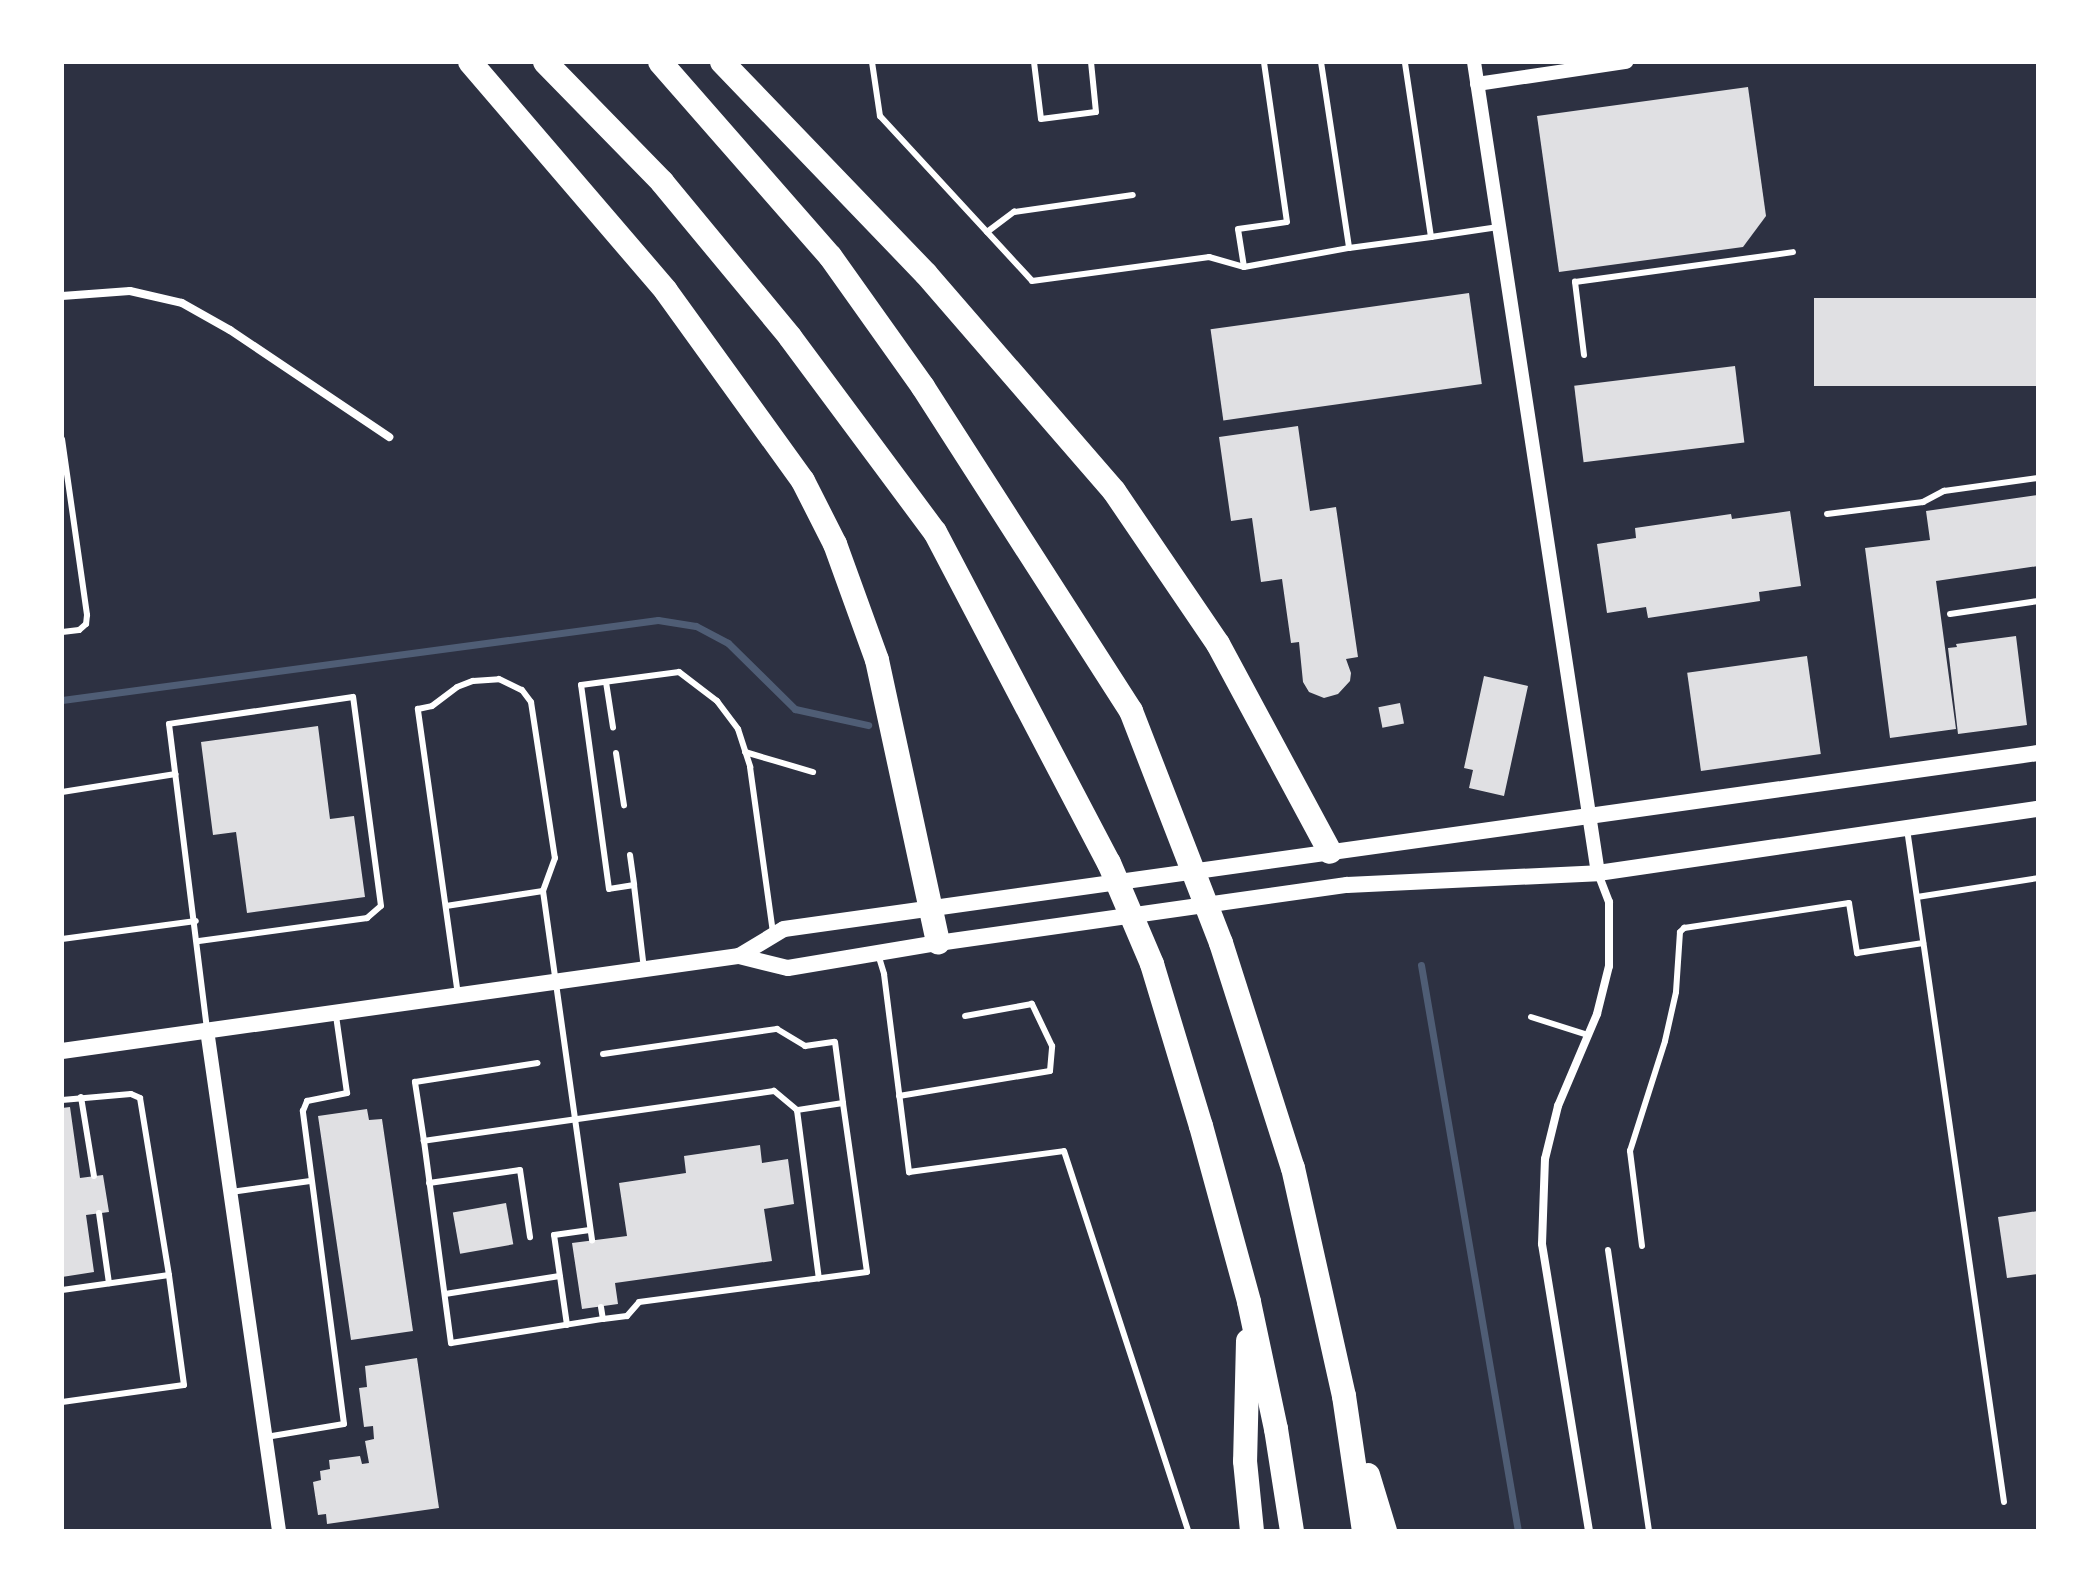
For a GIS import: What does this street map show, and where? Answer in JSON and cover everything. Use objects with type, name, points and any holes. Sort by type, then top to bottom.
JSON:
[{"type":"highway","points":[[470,62],[666,291],[803,481],[835,544],[877,660],[938,943]]},
{"type":"highway","points":[[545,62],[662,182],[790,337],[935,532],[1109,863],[1152,964],[1249,1302],[1276,1429],[1292,1531]]},
{"type":"highway","points":[[660,62],[830,256],[923,387],[1131,711],[1188,850],[1221,943],[1293,1168],[1344,1396],[1364,1531]]},
{"type":"highway","points":[[722,62],[926,274],[1114,491],[1218,644],[1330,852]]},
{"type":"highway","points":[[1249,1302],[1245,1461],[1252,1531]]},
{"type":"highway","points":[[1344,1396],[1385,1531]]},
{"type":"main road","points":[[62,1051],[739,956],[784,929],[2038,753]]},
{"type":"main road","points":[[739,956],[788,968],[938,943],[1347,885],[1598,873],[2038,809]]},
{"type":"street","points":[[1474,62],[1598,873],[1609,902],[1609,966],[1588,1035],[1558,1106],[1545,1159],[1542,1244],[1589,1531]]},
{"type":"street","points":[[1477,84],[1626,62]]},
{"type":"street","points":[[62,296],[130,291],[182,303],[230,330],[389,437]]},
{"type":"street","points":[[207,1030],[279,1531]]},
{"type":"lane","points":[[872,62],[880,116],[1032,281],[1209,257],[1244,267],[1349,248],[1499,227]]},
{"type":"lane","points":[[1034,62],[1041,119],[1096,112],[1091,62]]},
{"type":"lane","points":[[1244,267],[1238,229],[1287,222],[1264,62]]},
{"type":"lane","points":[[1321,62],[1349,248]]},
{"type":"lane","points":[[1405,62],[1431,237]]},
{"type":"lane","points":[[987,232],[1014,212],[1133,195]]},
{"type":"lane","points":[[1584,355],[1575,282],[1793,252]]},
{"type":"lane","points":[[62,439],[87,615],[86,624],[79,630],[62,632]]},
{"type":"lane","points":[[1827,514],[1923,502],[1944,491],[2038,478]]},
{"type":"lane","points":[[1950,614],[2038,601]]},
{"type":"lane","points":[[634,885],[609,889],[581,685],[679,672],[717,701],[738,729],[745,752],[773,937]]},
{"type":"lane","points":[[458,995],[418,709],[432,706],[457,687],[485,678],[512,684],[531,702],[555,858],[543,891],[592,1241]]},
{"type":"lane","points":[[606,682],[613,727]]},
{"type":"lane","points":[[199,941],[367,918],[381,906],[353,697],[169,724],[199,941],[207,1030]]},
{"type":"lane","points":[[745,752],[813,772]]},
{"type":"lane","points":[[616,753],[624,805]]},
{"type":"lane","points":[[62,792],[176,774]]},
{"type":"lane","points":[[1907,828],[2004,1502]]},
{"type":"lane","points":[[630,855],[644,969]]},
{"type":"lane","points":[[1917,897],[2038,878]]},
{"type":"lane","points":[[446,906],[543,891]]},
{"type":"lane","points":[[1642,1246],[1630,1151],[1665,1041],[1676,992],[1680,932],[1684,928],[1849,903],[1857,953],[1923,943]]},
{"type":"lane","points":[[62,939],[196,921]]},
{"type":"lane","points":[[877,953],[884,974],[909,1172],[1064,1151],[1188,1531]]},
{"type":"lane","points":[[899,1096],[1050,1071],[1052,1046],[1032,1004],[965,1016]]},
{"type":"lane","points":[[266,1437],[344,1424],[303,1129],[307,1101],[347,1093],[335,1012]]},
{"type":"lane","points":[[1531,1017],[1588,1035]]},
{"type":"lane","points":[[538,1063],[415,1082],[451,1343],[627,1316],[639,1302],[867,1272],[835,1042],[805,1046],[777,1029],[603,1054]]},
{"type":"lane","points":[[424,1141],[774,1091],[797,1110],[819,1279]]},
{"type":"lane","points":[[62,1100],[131,1094],[140,1098],[184,1385],[62,1402]]},
{"type":"lane","points":[[81,1097],[94,1176]]},
{"type":"lane","points":[[797,1110],[843,1103]]},
{"type":"lane","points":[[429,1183],[520,1170],[530,1237]]},
{"type":"lane","points":[[231,1192],[310,1181]]},
{"type":"lane","points":[[99,1213],[109,1283]]},
{"type":"lane","points":[[567,1325],[554,1235],[590,1230]]},
{"type":"lane","points":[[1608,1250],[1649,1531]]},
{"type":"lane","points":[[62,1290],[169,1275]]},
{"type":"lane","points":[[445,1294],[560,1276]]},
{"type":"lane","points":[[601,1307],[603,1319]]},
{"type":"building","points":[[1748,87],[1766,216],[1743,247],[1559,272],[1537,116]]},
{"type":"building","points":[[1469,293],[1482,384],[1223,420],[1211,329]]},
{"type":"building","points":[[1814,298],[2038,298],[2038,386],[1814,386]]},
{"type":"building","points":[[1735,366],[1744,442],[1584,462],[1574,386]]},
{"type":"building","points":[[1298,426],[1310,511],[1336,507],[1358,657],[1346,659],[1351,673],[1350,681],[1338,694],[1324,698],[1309,692],[1303,682],[1299,642],[1291,643],[1282,579],[1261,582],[1252,518],[1231,521],[1219,437]]},
{"type":"building","points":[[2038,495],[2038,566],[1936,581],[1956,729],[1890,738],[1865,548],[1930,540],[1926,511]]},
{"type":"building","points":[[1790,511],[1801,586],[1759,592],[1760,601],[1648,618],[1646,607],[1607,613],[1597,544],[1636,538],[1635,528],[1731,514],[1732,519]]},
{"type":"building","points":[[2016,636],[2027,725],[1958,734],[1948,648],[1957,647],[1956,644]]},
{"type":"building","points":[[1807,656],[1821,754],[1701,771],[1687,673]]},
{"type":"building","points":[[1484,676],[1528,686],[1504,796],[1469,788],[1473,770],[1464,768]]},
{"type":"building","points":[[1400,703],[1404,724],[1382,728],[1378,707]]},
{"type":"building","points":[[318,726],[330,819],[354,816],[365,897],[247,913],[236,832],[213,835],[201,742]]},
{"type":"building","points":[[70,1107],[80,1178],[103,1175],[109,1212],[86,1215],[94,1272],[62,1277],[62,1108]]},
{"type":"building","points":[[367,1109],[369,1120],[382,1119],[413,1331],[351,1340],[318,1116]]},
{"type":"building","points":[[760,1145],[762,1163],[788,1159],[794,1204],[764,1209],[772,1261],[615,1283],[618,1304],[582,1309],[572,1243],[627,1236],[619,1183],[686,1173],[684,1156]]},
{"type":"building","points":[[506,1203],[513,1244],[460,1254],[453,1212]]},
{"type":"building","points":[[2038,1211],[2038,1274],[2007,1278],[1998,1217]]},
{"type":"building","points":[[417,1358],[439,1508],[327,1524],[326,1514],[318,1515],[313,1482],[321,1480],[320,1471],[330,1469],[329,1460],[360,1456],[362,1464],[369,1463],[365,1441],[374,1439],[373,1426],[364,1427],[359,1388],[367,1387],[365,1366]]},
{"type":"waterway","points":[[62,700],[658,620],[696,626],[728,643],[795,709],[868,725]]},
{"type":"waterway","points":[[1421,965],[1518,1531]]}]
